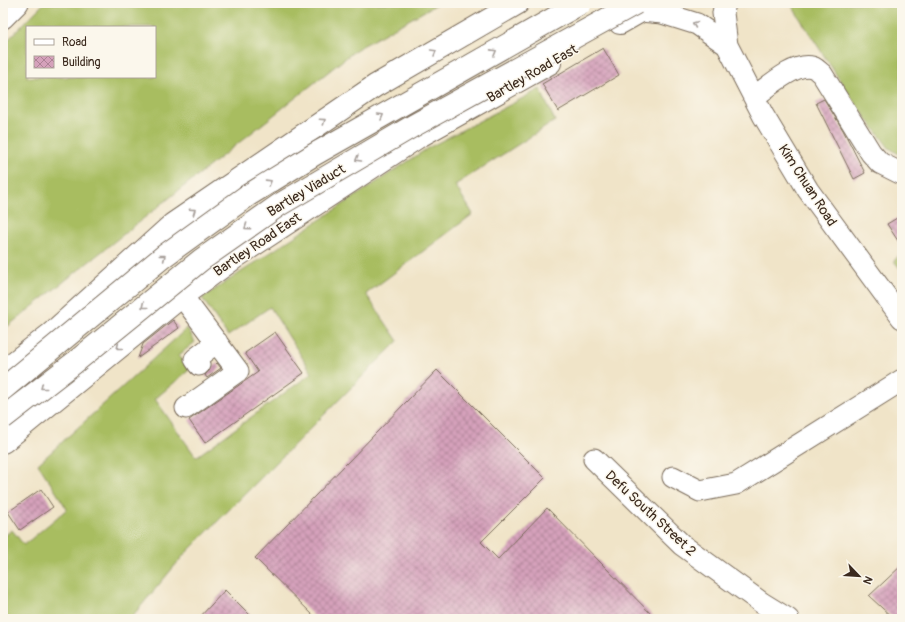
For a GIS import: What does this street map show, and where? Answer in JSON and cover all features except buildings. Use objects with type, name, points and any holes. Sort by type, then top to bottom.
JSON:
[{"type":"main road","points":[[3,371],[52,333],[173,224],[375,86],[518,3]]},
{"type":"main road","name":"Bartley Viaduct","points":[[3,389],[164,256],[247,196],[315,154],[581,3]]},
{"type":"main road","name":"Bartley Viaduct","points":[[3,418],[201,260],[279,205],[413,126],[644,6]]},
{"type":"main road","name":"Bartley Road East","points":[[3,442],[182,296],[237,256],[418,137],[644,6]]},
{"type":"main road","points":[[299,138],[289,166],[291,182],[310,195],[330,195]]},
{"type":"street","points":[[3,18],[18,3]]},
{"type":"street","points":[[725,3],[723,13],[727,45]]},
{"type":"street","points":[[644,6],[697,24],[727,45]]},
{"type":"street","name":"Kim Chuan Road","points":[[727,45],[763,115],[808,190],[902,318]]},
{"type":"street","points":[[754,97],[791,71],[802,66],[812,67],[822,74],[871,153],[880,163],[902,174]]},
{"type":"street","points":[[182,296],[238,371],[186,408]]},
{"type":"street","points":[[199,366],[194,360],[217,342]]},
{"type":"street","points":[[673,477],[700,491],[736,484],[902,380]]},
{"type":"street","name":"Defu South Street 2","points":[[594,458],[682,545],[762,603],[788,619]]},
{"type":"green space","points":[[44,3],[439,3],[357,49],[3,330],[3,45]]},
{"type":"green space","points":[[790,3],[902,3],[902,156],[889,148],[850,96]]},
{"type":"green space","points":[[540,89],[555,121],[455,185],[473,214],[366,294],[398,341],[183,556],[130,619],[3,619],[3,537],[12,530],[24,545],[67,509],[38,464],[187,328],[195,342],[179,355],[189,370],[155,399],[196,457],[312,373],[270,307],[228,336],[202,298],[428,148]]},
{"type":"green space","points":[[902,252],[902,271],[894,261]]}]
